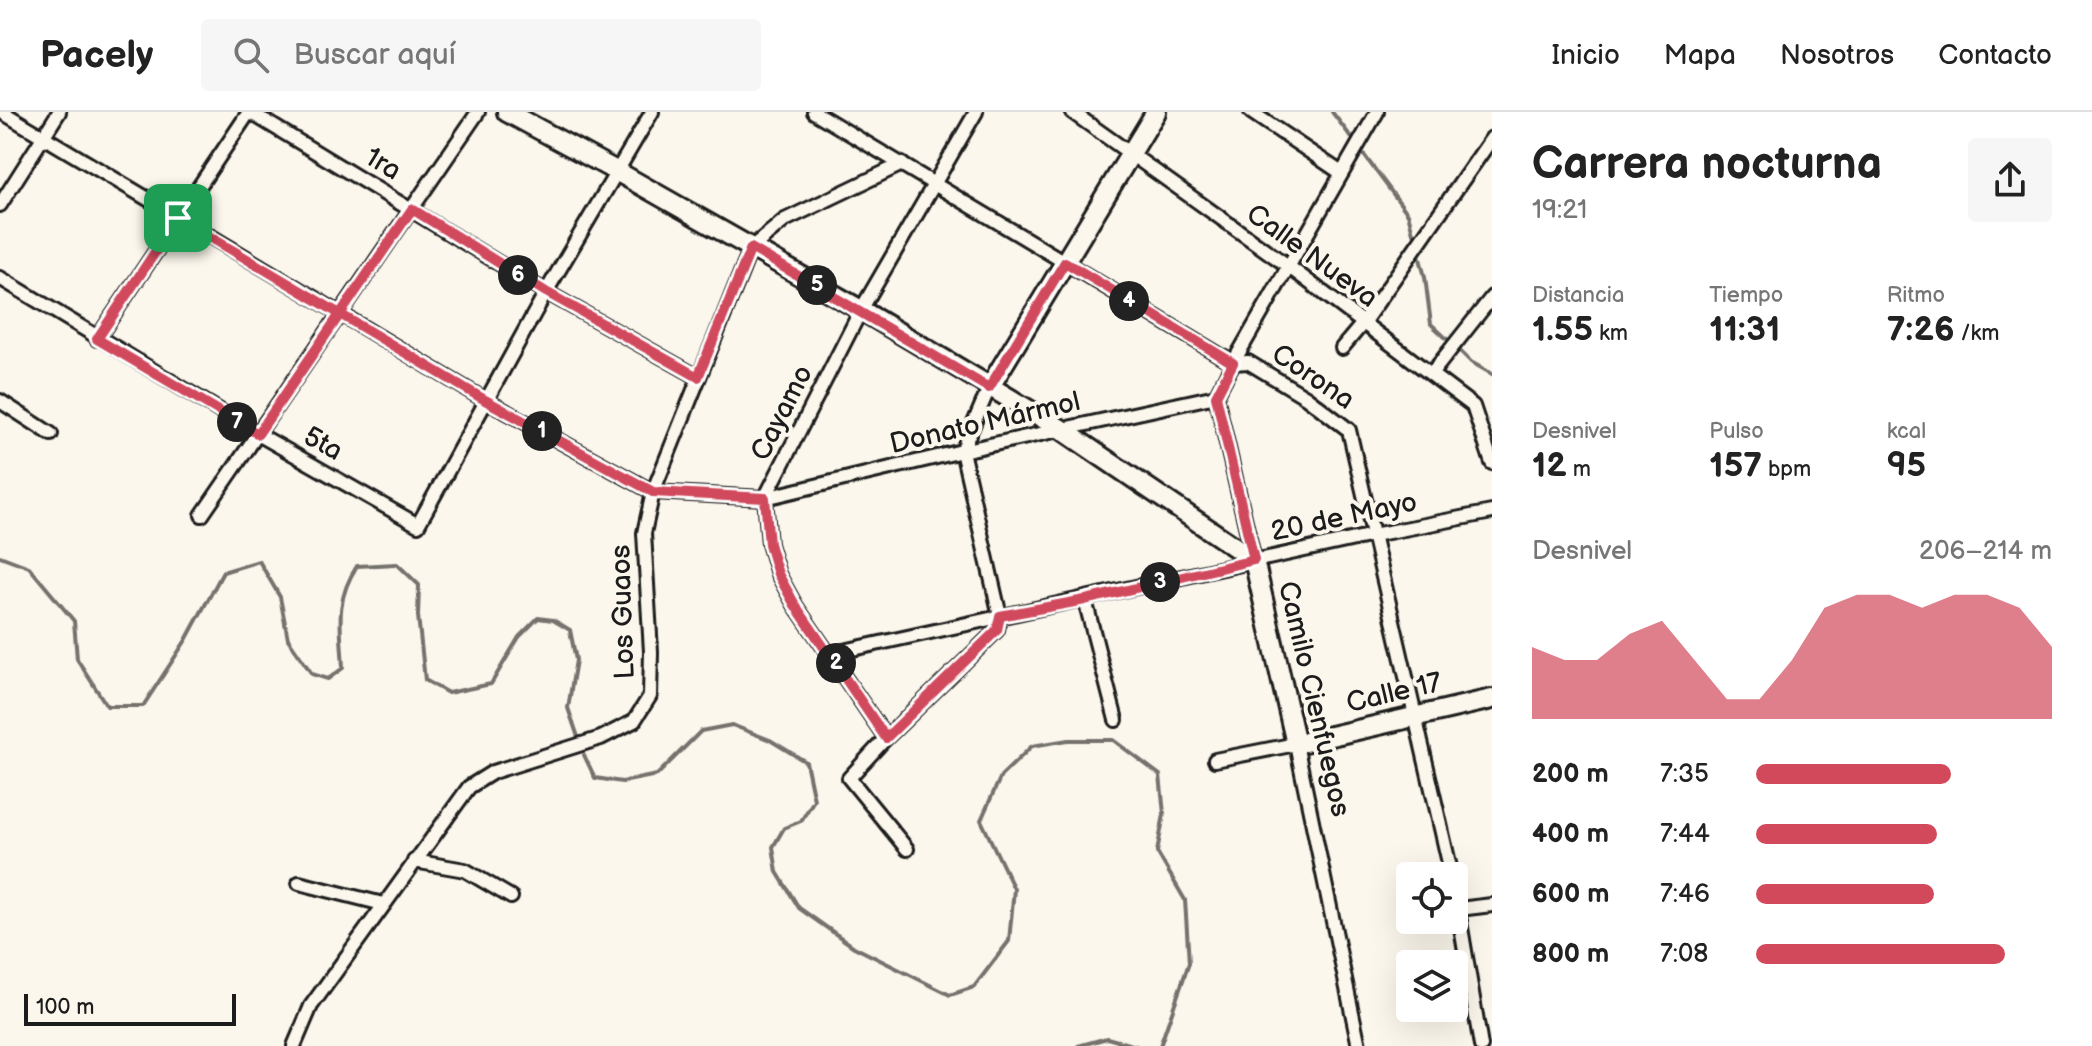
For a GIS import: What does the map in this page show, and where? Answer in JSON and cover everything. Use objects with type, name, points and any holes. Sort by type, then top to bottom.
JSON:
[{"type":"street","points":[[2,112],[485,400],[653,492]]},
{"type":"street","points":[[0,205],[59,112]]},
{"type":"street","points":[[97,339],[250,112]]},
{"type":"street","name":"1ra","points":[[250,112],[546,292],[698,377]]},
{"type":"street","points":[[202,515],[478,112]]},
{"type":"street","name":"Camilo Cienfuegos","points":[[507,112],[861,310],[1061,429],[1254,560],[1359,1046]]},
{"type":"street","points":[[485,400],[652,112]]},
{"type":"street","name":"Corona","points":[[814,112],[1233,363],[1248,362],[1306,397],[1349,430],[1449,862]]},
{"type":"street","name":"Cayamo","points":[[886,738],[795,605],[778,574],[769,544],[765,498],[861,310],[976,112]]},
{"type":"street","name":"Calle Nueva","points":[[1072,112],[1288,266],[1473,406],[1492,463]]},
{"type":"street","points":[[907,849],[849,778],[997,630],[1000,616],[962,451],[989,388],[1156,112]]},
{"type":"street","points":[[1251,112],[1340,172]]},
{"type":"street","points":[[1254,560],[1216,396],[1340,172],[1377,112]]},
{"type":"street","points":[[1342,348],[1363,323],[1492,138]]},
{"type":"street","name":"Los Guaos","points":[[294,1046],[311,1006],[469,787],[493,772],[601,738],[634,721],[650,696],[651,652],[644,533],[653,492],[751,248],[785,220],[902,164]]},
{"type":"street","name":"5ta","points":[[0,278],[97,339],[418,525],[485,400]]},
{"type":"street","points":[[1432,373],[1492,297]]},
{"type":"street","name":"Donato Mármol","points":[[653,492],[765,498],[1216,396]]},
{"type":"street","points":[[0,401],[51,434]]},
{"type":"street","name":"20 de Mayo","points":[[830,654],[1085,600],[1254,560],[1492,512]]},
{"type":"street","points":[[1085,600],[1116,720]]},
{"type":"street","name":"Calle 17","points":[[1215,760],[1492,699]]},
{"type":"street","points":[[414,861],[465,870],[511,897]]},
{"type":"street","points":[[299,883],[383,904]]},
{"type":"street","points":[[1468,908],[1492,905]]},
{"type":"street","points":[[1463,934],[1481,1046]]},
{"type":"waterway","points":[[1332,112],[1351,137]]},
{"type":"waterway","points":[[1361,151],[1408,214],[1413,233]]},
{"type":"waterway","points":[[1418,251],[1431,324],[1447,339]]},
{"type":"waterway","points":[[1461,352],[1492,374]]},
{"type":"waterway","points":[[0,556],[29,567],[74,621],[77,659],[107,706],[143,706],[186,640],[223,572],[259,561],[280,597],[288,639],[312,674],[328,679],[343,668],[342,603],[357,566],[397,564],[419,585],[418,616],[425,680],[448,693],[491,684],[519,637],[538,618],[553,620],[570,630],[576,660],[568,708],[578,737]]},
{"type":"waterway","points":[[584,755],[595,778],[622,782],[657,775],[701,731],[732,725],[770,740],[806,762],[814,800],[801,821],[784,828],[773,847],[777,872],[799,908],[854,947],[950,995],[974,987],[1009,941],[1014,889],[981,820],[1001,776],[1032,746],[1068,740],[1113,740],[1160,775],[1164,814],[1157,852],[1185,900],[1189,963],[1160,1046]]},
{"type":"waterway","points":[[1078,1046],[1107,1038],[1136,1046]]},
{"type":"route","points":[[178,218],[97,339],[258,434],[341,313],[376,261],[412,209],[546,292],[698,377],[751,248],[989,388],[1065,262],[1233,363],[1216,396],[1254,560],[1085,600],[1000,616],[997,630],[886,738],[795,605],[778,574],[769,544],[765,498],[653,492],[485,400],[341,313],[178,218]]}]
